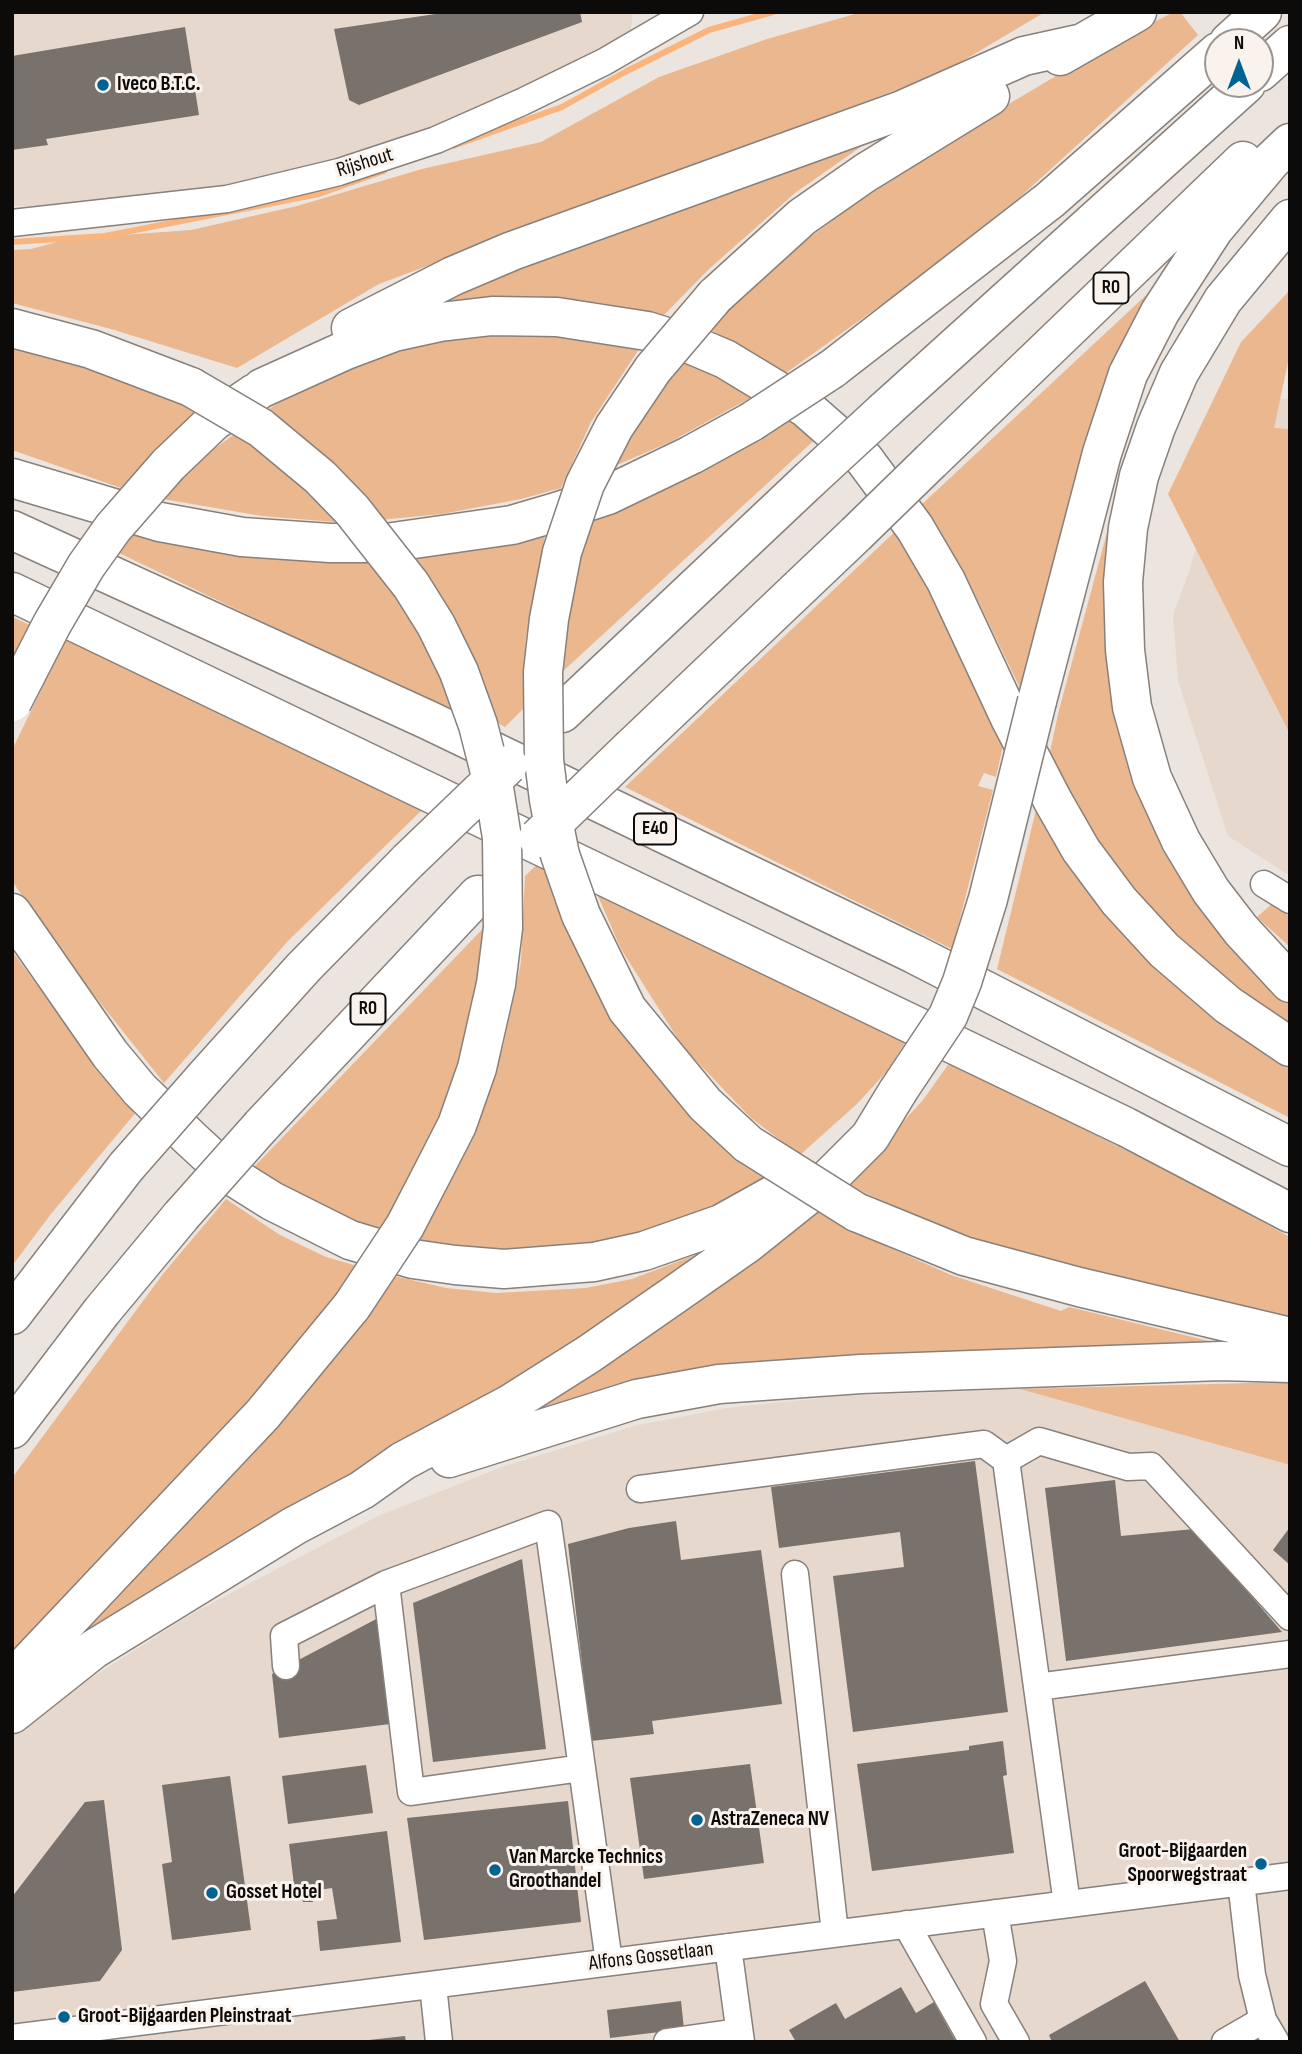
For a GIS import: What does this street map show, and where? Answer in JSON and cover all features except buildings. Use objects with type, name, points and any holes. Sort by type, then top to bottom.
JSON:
[{"type":"highway","points":[[1137,12],[973,105],[865,173],[802,218],[715,296],[653,369],[614,427],[585,484],[562,552],[549,619],[543,672],[544,760],[560,855],[581,915],[626,1009],[705,1104],[748,1144],[856,1212],[964,1256],[1079,1287],[1290,1337]]},
{"type":"highway","points":[[1244,28],[1262,12]]},
{"type":"highway","points":[[12,702],[52,624],[86,566],[113,528],[168,465],[214,421],[328,340],[440,282],[512,251],[902,110],[1024,56],[1083,43]]},
{"type":"highway","points":[[1274,59],[1290,45]]},
{"type":"highway","points":[[12,478],[160,522],[228,534],[330,543],[386,543],[512,524],[608,495],[691,455],[751,422],[832,369],[1050,200],[1204,64]]},
{"type":"highway","points":[[12,1315],[126,1167],[303,968],[408,861],[808,481],[1230,98]]},
{"type":"highway","name":"R0","points":[[12,1429],[102,1311],[181,1216],[261,1126],[478,895],[1290,116]]},
{"type":"highway","points":[[12,1714],[94,1649],[294,1527],[362,1490],[403,1461],[510,1404],[589,1354],[748,1243],[828,1179],[870,1137],[948,1016],[962,982],[988,899],[1102,453],[1128,374],[1160,312],[1214,229],[1270,161],[1290,143]]},
{"type":"highway","points":[[1102,453],[1149,373],[1188,319],[1233,259],[1290,197]]},
{"type":"highway","points":[[1290,219],[1223,300],[1179,373],[1139,476],[1128,528],[1123,582],[1125,650],[1132,707],[1153,778],[1181,841],[1211,891],[1241,930],[1290,983]]},
{"type":"highway","points":[[262,388],[346,350],[394,332],[440,322],[492,316],[557,317],[647,331],[692,345],[725,359],[806,408],[864,459],[915,528],[946,581],[1010,719],[1053,801],[1081,850],[1112,891],[1164,950],[1228,1005],[1290,1047]]},
{"type":"highway","points":[[12,328],[91,349],[191,387],[261,428],[320,477],[352,510],[411,585],[436,625],[459,672],[478,726],[494,788],[502,838],[503,928],[492,1010],[477,1068],[457,1125],[405,1226],[352,1306],[263,1414],[12,1680]]},
{"type":"highway","name":"E40","points":[[12,530],[403,708],[877,936],[1105,1050],[1290,1147]]},
{"type":"highway","points":[[12,592],[1126,1127],[1290,1213]]},
{"type":"highway","points":[[12,913],[110,1055],[140,1090],[229,1174],[272,1201],[350,1240],[412,1259],[505,1269],[550,1268],[594,1262],[657,1247],[721,1224],[775,1195],[817,1166],[898,1091]]},
{"type":"highway","points":[[362,1490],[559,1421],[637,1399],[719,1384],[916,1372],[1222,1361],[1290,1363]]},
{"type":"street","name":"Rijshout","points":[[12,223],[227,199],[339,172],[436,140],[522,102],[671,15]]},
{"type":"street","points":[[1264,884],[1290,900]]},
{"type":"street","points":[[1006,1460],[1039,1441],[1128,1467],[1151,1466],[1290,1617]]},
{"type":"street","points":[[640,1489],[984,1444],[1006,1460],[1067,1904]]},
{"type":"street","points":[[286,1666],[284,1636],[386,1584],[548,1524],[609,1962]]},
{"type":"street","points":[[795,1574],[835,1933]]},
{"type":"street","points":[[386,1584],[411,1792],[582,1768]]},
{"type":"street","points":[[1037,1687],[1290,1654]]},
{"type":"street","name":"Alfons Gossetlaan","points":[[12,2038],[1290,1876]]},
{"type":"street","points":[[1225,2042],[1270,2031],[1252,1975],[1241,1882]]},
{"type":"street","points":[[995,1913],[1003,1961],[994,2004],[1016,2042]]},
{"type":"street","points":[[906,1924],[973,2042]]},
{"type":"street","points":[[667,2042],[740,2037],[728,1947]]},
{"type":"street","points":[[433,1985],[439,2042]]},
{"type":"shaded area","points":[[12,12],[633,12],[630,36],[457,119],[308,169],[115,209],[12,206]]},
{"type":"shaded area","points":[[862,12],[1045,12],[944,72],[379,284],[237,368],[111,329],[12,303],[12,250],[31,249],[68,239],[191,230],[297,206],[422,169],[541,142],[659,77],[767,39]]},
{"type":"shaded area","points":[[1174,12],[1180,12],[1198,35],[1019,198],[902,290],[786,373],[706,327],[808,239],[931,145],[975,124],[1110,44]]},
{"type":"shaded area","points":[[872,139],[795,193],[709,269],[664,315],[601,303],[532,296],[487,298],[431,306],[455,285]]},
{"type":"shaded area","points":[[1157,285],[1108,377],[1077,470],[1020,688],[965,574],[920,506]]},
{"type":"shaded area","points":[[1290,290],[1290,353],[1274,428],[1290,429],[1290,734],[1168,494],[1241,342]]},
{"type":"shaded area","points":[[474,327],[645,340],[591,422],[561,488],[521,499],[442,514],[347,523],[262,516],[163,499],[193,464],[293,392],[409,340]]},
{"type":"shaded area","points":[[12,339],[203,404],[121,488],[12,450]]},
{"type":"shaded area","points":[[681,354],[761,392],[670,442],[610,468]]},
{"type":"shaded area","points":[[1253,397],[1290,399],[1290,876],[1228,836],[1178,681],[1173,615],[1189,572],[1213,487]]},
{"type":"shaded area","points":[[795,414],[821,434],[561,673],[572,575],[590,518]]},
{"type":"shaded area","points":[[1125,466],[1111,655],[1255,969],[1290,1003],[1290,1029],[1232,986],[1173,932],[1101,849],[1049,756]]},
{"type":"shaded area","points":[[901,526],[1006,732],[996,777],[984,773],[978,786],[993,790],[952,949],[625,787]]},
{"type":"shaded area","points":[[134,532],[545,535],[526,637],[523,709],[505,727],[458,701],[465,719],[117,552]]},
{"type":"shaded area","points":[[12,617],[30,625],[12,660]]},
{"type":"shaded area","points":[[66,639],[428,804],[287,942],[164,1083],[78,975],[12,881],[12,750]]},
{"type":"shaded area","points":[[1038,802],[1290,1060],[1290,1118],[997,969]]},
{"type":"shaded area","points":[[545,857],[567,920],[769,1179],[687,1218],[629,1237],[575,1248],[515,1252],[417,1240],[483,1108],[504,1043],[521,962],[525,876]]},
{"type":"shaded area","points":[[595,889],[905,1043],[887,1071],[858,1103],[800,1155],[751,1118],[683,1047],[621,949]]},
{"type":"shaded area","points":[[1272,904],[1290,917],[1290,947],[1257,917]]},
{"type":"shaded area","points":[[495,916],[462,1084],[384,1234],[315,1205],[254,1167]]},
{"type":"shaded area","points":[[12,951],[87,1053],[137,1111],[51,1214],[12,1266]]},
{"type":"shaded area","points":[[950,1062],[1189,1182],[1290,1237],[1290,1319],[966,1239],[846,1184],[923,1100]]},
{"type":"shaded area","points":[[226,1199],[280,1235],[326,1257],[361,1267],[271,1383],[12,1662],[12,1478],[163,1274]]},
{"type":"shaded area","points":[[812,1207],[861,1235],[951,1275],[1061,1311],[1069,1307],[1221,1344],[494,1428]]},
{"type":"shaded area","points":[[727,1243],[632,1313],[86,1634],[83,1629],[353,1336],[394,1276],[446,1288],[496,1293],[586,1288],[632,1279]]},
{"type":"shaded area","points":[[1290,1382],[1290,1465],[1020,1389]]},
{"type":"shaded area","points":[[1020,1389],[1290,1465],[1290,2042],[12,2042],[12,1733],[34,1714],[195,1612],[378,1516],[502,1467],[634,1426],[726,1408],[843,1396]]},
{"type":"waterway","points":[[453,146],[562,107],[709,30],[773,12]]},
{"type":"waterway","points":[[12,242],[105,236],[319,194],[384,171]]},
{"type":"place","name":"Iveco B.T.C.","points":[[103,85]]},
{"type":"place","name":"AstraZeneca NV","points":[[697,1820]]},
{"type":"place","name":"Groot-Bijgaarden Spoorwegstraat","points":[[1261,1864]]},
{"type":"place","name":"Van Marcke Technics Groothandel","points":[[495,1870]]},
{"type":"place","name":"Gosset Hotel","points":[[212,1893]]},
{"type":"place","name":"Groot-Bijgaarden Pleinstraat","points":[[64,2017]]}]
